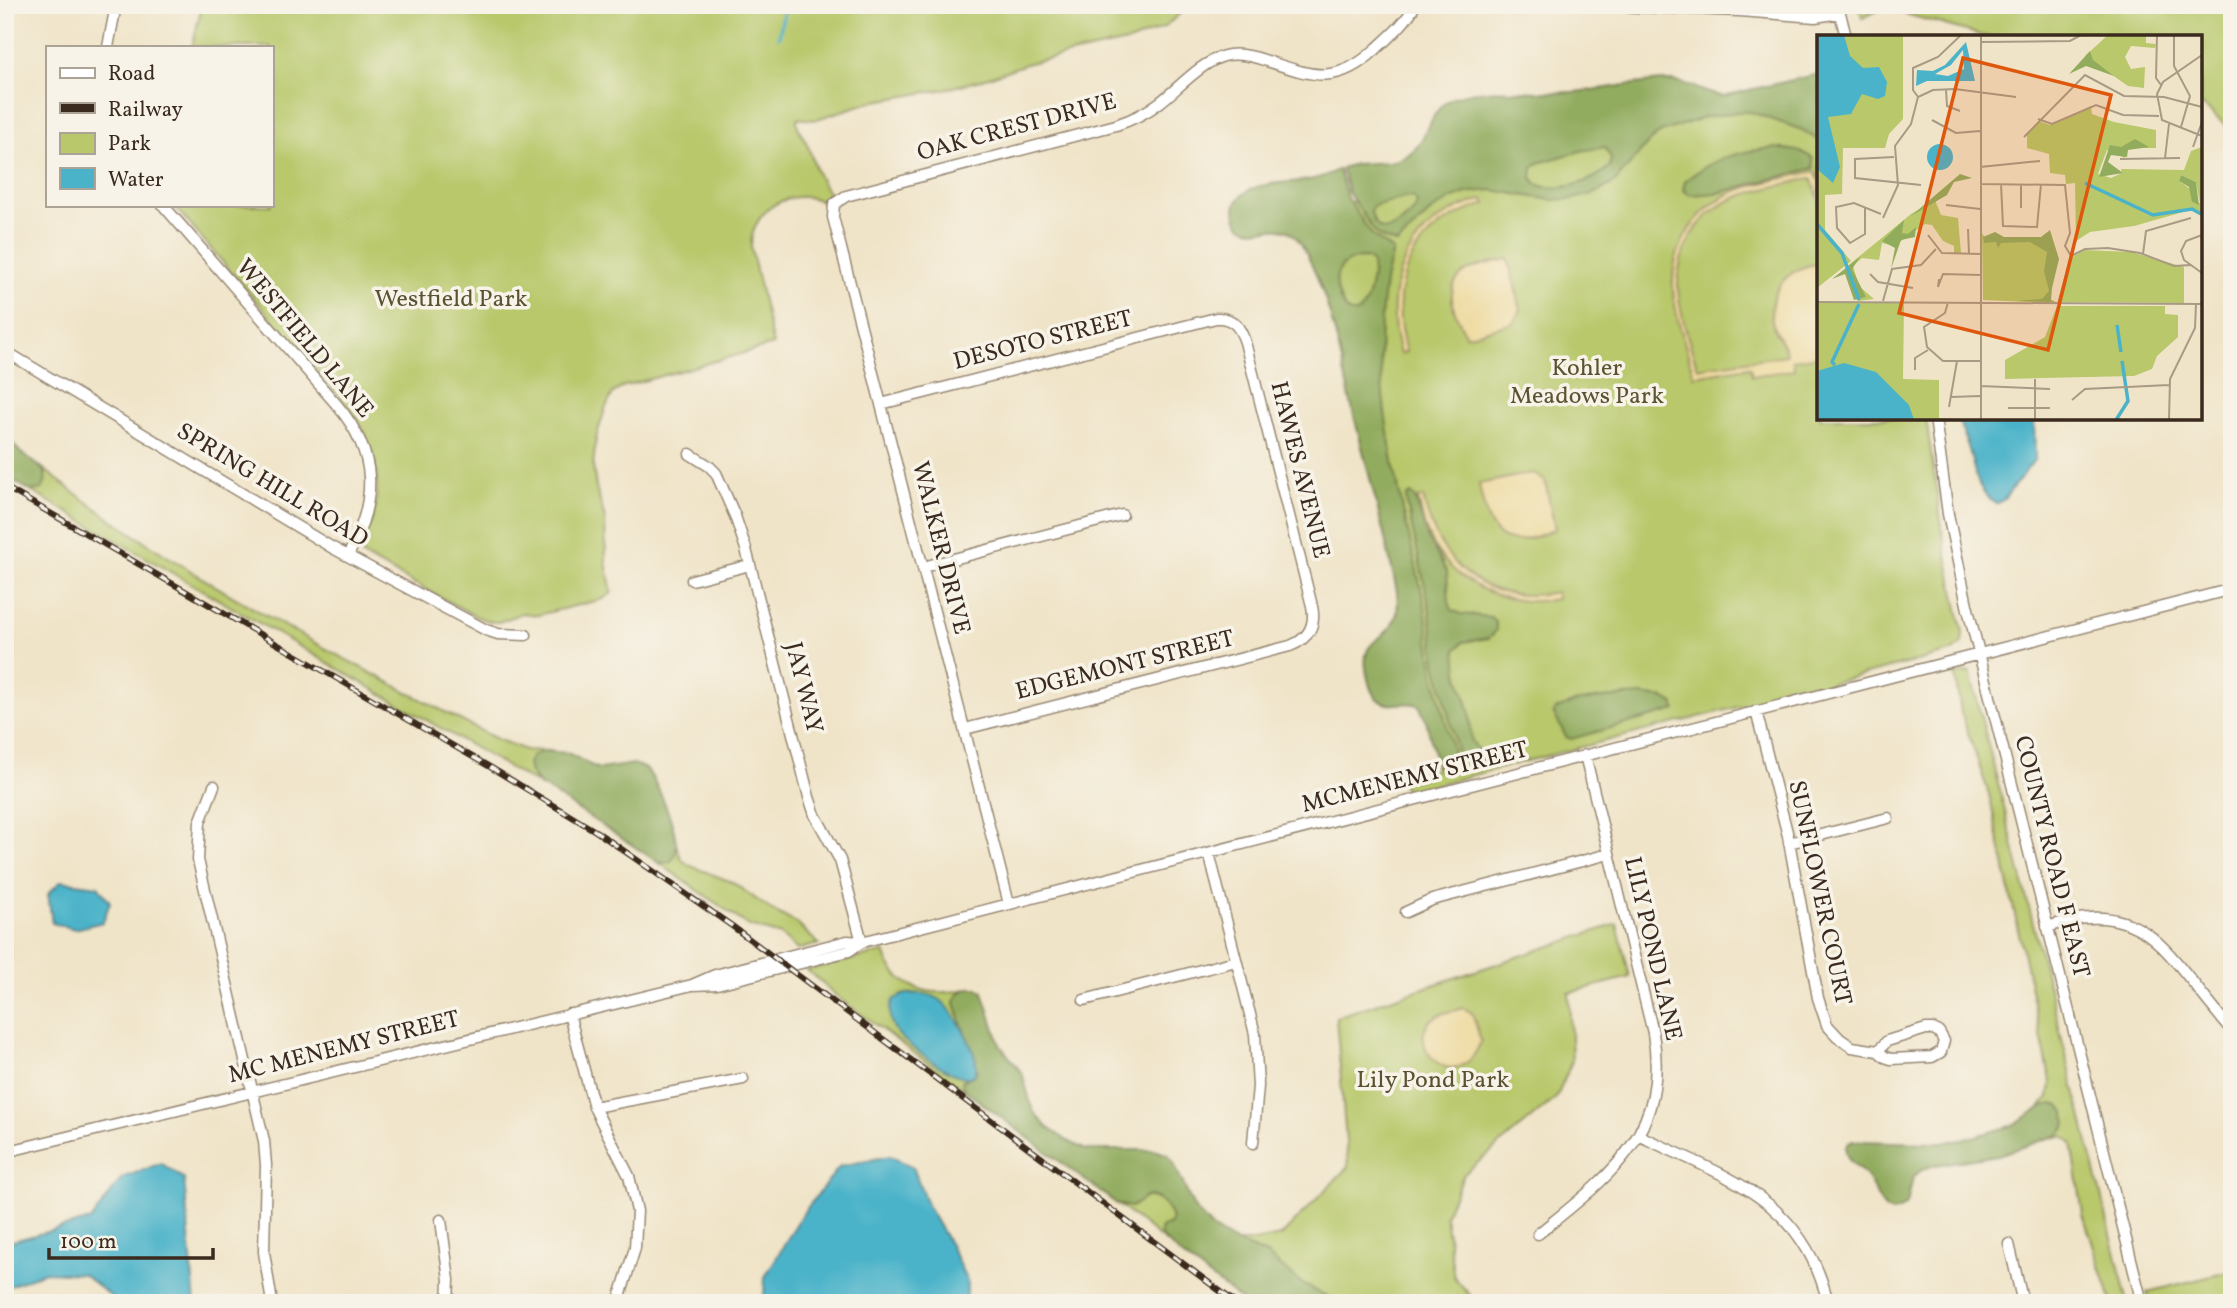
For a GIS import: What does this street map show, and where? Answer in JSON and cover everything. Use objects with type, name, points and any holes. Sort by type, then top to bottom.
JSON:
[{"type":"street","points":[[107,46],[116,5]]},
{"type":"street","name":"OAK CREST DRIVE","points":[[835,203],[846,196],[1111,127],[1153,108],[1206,66],[1225,56],[1237,54],[1253,57],[1314,74],[1342,72],[1368,57],[1402,24],[1415,5]]},
{"type":"street","points":[[1589,5],[1815,17],[1839,9],[1846,35]]},
{"type":"street","name":"WALKER DRIVE","points":[[835,203],[834,217],[1009,904]]},
{"type":"street","name":"WESTFIELD LANE","points":[[164,206],[337,405],[357,433],[367,460],[369,495],[364,520],[348,556]]},
{"type":"street","name":"DESOTO STREET","points":[[881,404],[1216,318]]},
{"type":"street","name":"HAWES AVENUE","points":[[1216,318],[1232,321],[1243,335],[1312,606],[1314,617],[1311,628],[1305,637],[1296,643]]},
{"type":"street","name":"SPRING HILL ROAD","points":[[5,351],[348,556],[486,630],[526,635]]},
{"type":"street","name":"COUNTY ROAD F EAST","points":[[1935,420],[1954,545],[1978,654],[2141,1303]]},
{"type":"street","name":"JAY WAY","points":[[690,454],[709,466],[719,478],[741,535],[811,805],[841,863],[862,942]]},
{"type":"street","points":[[923,567],[1122,515]]},
{"type":"street","points":[[692,580],[750,565]]},
{"type":"street","points":[[1978,654],[2232,589]]},
{"type":"street","name":"EDGEMONT STREET","points":[[965,729],[1296,643]]},
{"type":"street","name":"MCMENEMY STREET","points":[[692,985],[715,975],[811,950],[847,941],[862,942],[1978,654]]},
{"type":"street","name":"SUNFLOWER COURT","points":[[1756,711],[1789,843],[1818,998],[1825,1020],[1833,1033],[1848,1045],[1862,1050],[1878,1051],[1885,1058],[1928,1057],[1941,1052],[1944,1041],[1937,1030],[1926,1028],[1887,1041],[1878,1051]]},
{"type":"street","name":"LILY POND LANE","points":[[1538,1234],[1603,1181],[1622,1160],[1638,1135],[1648,1112],[1655,1080],[1654,1041],[1585,755]]},
{"type":"street","points":[[214,786],[200,822],[198,860],[264,1141],[264,1252],[272,1303]]},
{"type":"street","points":[[1789,843],[1888,818]]},
{"type":"street","points":[[1209,853],[1253,1028],[1258,1086],[1253,1143]]},
{"type":"street","points":[[1406,912],[1432,900],[1609,854]]},
{"type":"street","points":[[2047,927],[2088,918],[2104,918],[2119,920],[2141,929],[2168,952],[2232,1031]]},
{"type":"street","points":[[1084,1000],[1236,961]]},
{"type":"street","name":"MC MENEMY STREET","points":[[5,1152],[692,985]]},
{"type":"street","points":[[569,1014],[594,1107],[629,1176],[637,1211],[635,1248],[618,1303]]},
{"type":"street","points":[[594,1107],[743,1079]]},
{"type":"street","points":[[1638,1135],[1735,1181],[1770,1204],[1791,1225],[1806,1247],[1818,1270],[1828,1303]]},
{"type":"street","points":[[440,1220],[449,1280],[448,1303]]},
{"type":"street","points":[[2009,1244],[2023,1303]]},
{"type":"green space","name":"Westfield Park","points":[[202,5],[1191,5],[1163,28],[1131,41],[1029,63],[946,89],[870,102],[814,120],[797,118],[819,176],[831,196],[826,203],[800,197],[775,204],[765,212],[753,234],[751,248],[773,345],[625,386],[613,393],[596,438],[593,466],[605,519],[606,562],[612,593],[603,599],[538,615],[522,613],[499,622],[477,617],[363,556],[361,549],[374,513],[377,485],[374,458],[358,421],[174,206],[273,206],[273,46],[192,46]]},
{"type":"green space","points":[[1859,5],[2232,5],[2232,131],[2202,105],[2202,35],[1981,35],[1884,8],[1862,18]]},
{"type":"green space","points":[[1817,74],[1817,140],[1802,130],[1751,112],[1703,118],[1661,132],[1648,143],[1615,182],[1598,192],[1574,199],[1551,200],[1492,190],[1466,193],[1433,210],[1397,244],[1380,237],[1374,231],[1348,192],[1342,168],[1393,161],[1409,154],[1416,148],[1439,108],[1455,97],[1467,93],[1496,90],[1557,93],[1672,81],[1723,96]],"holes":[[[1605,147],[1611,158],[1610,166],[1603,172],[1575,185],[1545,187],[1536,184],[1532,177],[1533,168],[1538,163],[1581,151]],[[1407,197],[1414,198],[1417,203],[1415,208],[1399,224],[1389,229],[1377,225],[1371,213],[1373,206]]]},
{"type":"green space","name":"Kohler Meadows Park","points":[[1817,85],[1817,420],[1926,420],[1944,541],[1963,633],[1962,644],[1951,652],[1407,792],[1401,782],[1429,775],[1436,761],[1438,769],[1443,772],[1306,213]]},
{"type":"green space","points":[[1773,148],[1794,150],[1808,155],[1813,158],[1814,168],[1718,193],[1690,195],[1683,190],[1685,181],[1715,162],[1749,151]]},
{"type":"green space","points":[[1339,169],[1347,198],[1372,235],[1393,251],[1386,278],[1381,322],[1384,401],[1397,481],[1425,606],[1434,673],[1453,751],[1450,754],[1450,767],[1444,772],[1437,766],[1426,720],[1419,705],[1382,702],[1374,695],[1369,682],[1366,655],[1395,619],[1398,609],[1397,592],[1338,346],[1317,277],[1299,241],[1290,232],[1283,229],[1246,228],[1241,225],[1235,213],[1241,196],[1258,186],[1313,179]],"holes":[[[1365,258],[1371,261],[1371,279],[1364,306],[1360,311],[1350,313],[1339,296],[1337,275],[1342,267],[1352,260]]]},
{"type":"green space","points":[[5,434],[21,453],[44,472],[46,476],[42,489],[31,491],[5,476]]},
{"type":"green space","points":[[40,466],[161,553],[290,629],[499,740],[526,750],[551,751],[544,751],[529,770],[535,781],[544,788],[29,490],[34,491],[46,474]]},
{"type":"green space","points":[[1411,494],[1415,497],[1427,536],[1447,572],[1452,610],[1461,614],[1491,617],[1496,623],[1496,631],[1489,638],[1463,642],[1456,650],[1458,672],[1469,710],[1472,741],[1478,750],[1486,752],[1481,761],[1466,761],[1458,754],[1436,663],[1429,605],[1406,500]]},
{"type":"green space","points":[[1970,672],[2128,1303],[2112,1303],[2083,1214],[2072,1143],[2064,1136],[2051,1138],[2065,1129],[2044,1106],[2038,1110],[2049,1097],[2051,1082],[1989,794],[1961,712],[1955,675]]},
{"type":"green space","points":[[1640,695],[1663,698],[1674,704],[1676,710],[1571,739],[1566,737],[1553,712],[1582,701]]},
{"type":"green space","points":[[544,751],[568,753],[600,769],[634,764],[646,769],[672,823],[676,840],[675,853],[670,861],[658,862],[539,784],[530,773],[528,763],[533,755]]},
{"type":"green space","points":[[676,844],[681,858],[688,865],[732,882],[770,909],[796,923],[819,944],[797,950],[781,935],[749,926],[656,861],[669,861],[676,850]]},
{"type":"green space","name":"Lily Pond Park","points":[[1617,924],[1630,977],[1569,993],[1572,1061],[1557,1097],[1464,1174],[1445,1216],[1454,1277],[1477,1303],[1253,1303],[1240,1244],[1234,1242],[1281,1236],[1348,1167],[1336,1017]]},
{"type":"green space","points":[[884,952],[897,975],[916,988],[940,992],[966,989],[959,993],[955,1003],[973,1054],[956,1019],[940,1001],[917,994],[902,995],[965,1077],[969,1077],[965,1078],[963,1087],[967,1092],[839,998],[807,970]]},
{"type":"green space","points":[[969,988],[978,988],[983,992],[1000,1045],[1022,1073],[1033,1111],[1047,1127],[1086,1150],[1154,1150],[1167,1154],[1173,1161],[1194,1208],[1212,1228],[1233,1241],[1267,1255],[1304,1285],[1341,1303],[1245,1303],[1161,1237],[1160,1229],[1170,1224],[1172,1218],[1158,1199],[1146,1197],[1130,1207],[1117,1204],[967,1092],[962,1081],[977,1071],[955,1003],[959,993]]},
{"type":"green space","points":[[2044,1106],[2060,1106],[2065,1112],[2066,1124],[2058,1135],[1998,1155],[1923,1169],[1913,1177],[1907,1204],[1892,1212],[1882,1204],[1866,1176],[1846,1154],[1847,1144],[1853,1141],[1931,1143],[1962,1140],[2011,1126]]},
{"type":"green space","points":[[1147,1197],[1160,1201],[1169,1212],[1172,1220],[1170,1224],[1162,1227],[1161,1237],[1172,1247],[1117,1204],[1130,1207]]},
{"type":"green space","points":[[2232,1271],[2232,1303],[2150,1303],[2147,1292]]},
{"type":"sand","points":[[1815,171],[1817,194],[1811,178],[1742,196],[1710,213],[1693,234],[1682,259],[1678,285],[1682,315],[1698,368],[1787,355],[1772,319],[1774,296],[1787,277],[1807,266],[1817,264],[1817,356],[1793,360],[1794,370],[1752,376],[1750,367],[1694,376],[1674,298],[1673,273],[1676,259],[1687,233],[1704,211],[1727,195],[1759,184]]},
{"type":"sand","points":[[1484,199],[1486,204],[1461,213],[1440,226],[1423,241],[1411,259],[1403,279],[1400,301],[1406,352],[1400,354],[1394,302],[1398,278],[1406,257],[1419,238],[1436,221],[1458,208]]},
{"type":"sand","points":[[1508,259],[1521,310],[1513,323],[1466,336],[1453,305],[1455,283],[1468,270]]},
{"type":"sand","points":[[1532,473],[1545,481],[1555,529],[1522,540],[1510,540],[1500,536],[1488,518],[1479,484]]},
{"type":"sand","points":[[1423,497],[1440,542],[1468,575],[1486,586],[1507,593],[1530,595],[1556,592],[1557,599],[1537,601],[1499,596],[1465,579],[1438,552],[1428,535],[1418,498]]},
{"type":"sand","points":[[1463,1008],[1472,1013],[1481,1041],[1470,1059],[1458,1067],[1446,1067],[1435,1060],[1427,1050],[1423,1038],[1426,1026],[1443,1013]]},
{"type":"water","points":[[1959,420],[2034,420],[2035,459],[2004,499],[1996,504],[1977,480]]},
{"type":"water","points":[[61,881],[98,886],[110,902],[103,922],[75,929],[52,923],[48,894]]},
{"type":"water","points":[[906,994],[931,996],[945,1004],[959,1023],[971,1047],[975,1058],[974,1075],[957,1075],[937,1065],[900,1036],[891,1022],[890,1011],[894,999]]},
{"type":"water","points":[[890,1156],[913,1167],[928,1207],[967,1281],[967,1303],[772,1303],[764,1297],[765,1277],[801,1216],[840,1166]]},
{"type":"water","points":[[161,1163],[184,1179],[195,1303],[119,1303],[83,1274],[45,1272],[5,1288],[5,1243],[91,1220],[122,1178]]},
{"type":"waterway","points":[[779,37],[785,5]]},
{"type":"railway","points":[[5,487],[490,767],[597,832],[732,926],[1236,1303]]}]
